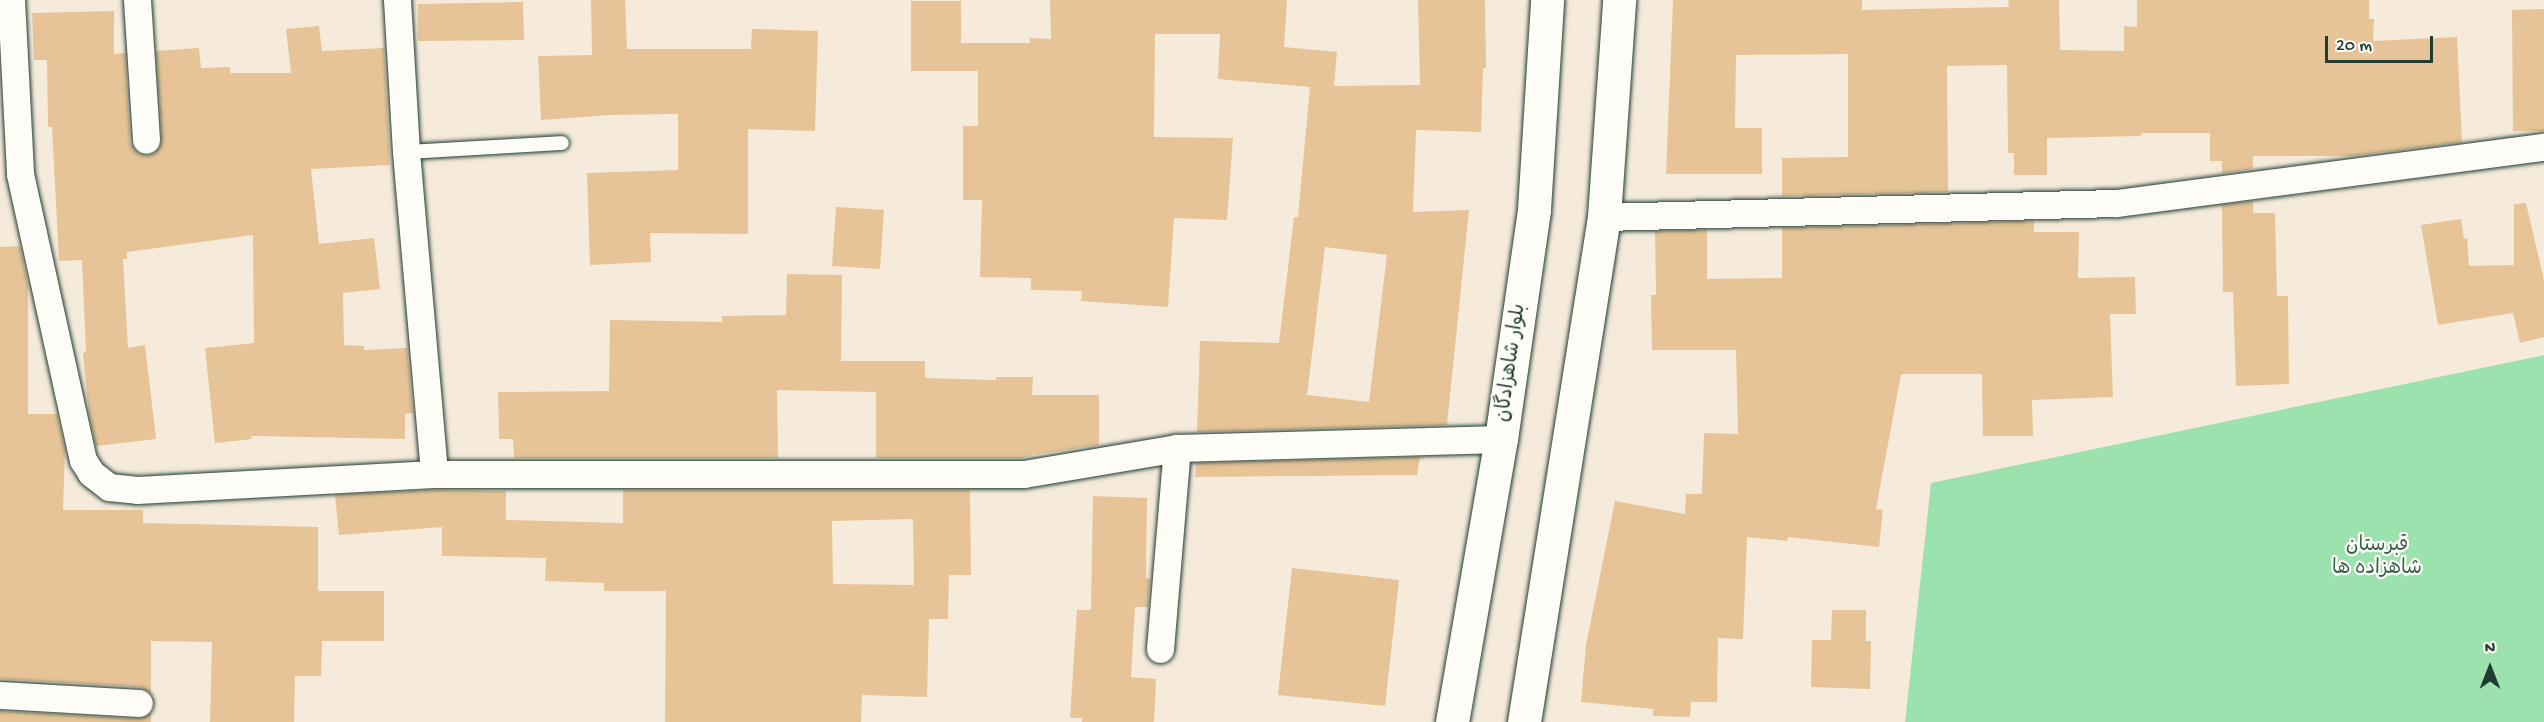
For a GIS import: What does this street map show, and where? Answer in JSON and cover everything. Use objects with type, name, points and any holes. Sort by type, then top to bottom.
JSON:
[{"type":"main road","name":"بلوار شاهزادگان","points":[[1452,722],[1501,440],[1534,209],[1547,0]]},
{"type":"main road","points":[[1524,722],[1604,217],[1619,0]]},
{"type":"street","points":[[11,0],[20,174],[83,460],[91,473],[109,487],[137,490],[434,474],[1024,474],[1177,448],[1501,440]]},
{"type":"street","points":[[137,0],[146,140]]},
{"type":"street","points":[[398,0],[406,152],[434,474]]},
{"type":"street","points":[[1604,217],[2115,203],[2544,147]]},
{"type":"street","points":[[1160,649],[1177,448]]},
{"type":"street","points":[[0,695],[139,703]]},
{"type":"lane","points":[[406,152],[562,142]]},
{"type":"green space","name":"قبرستان شاهزاده ها","points":[[2544,355],[2544,722],[1905,722],[1931,483]]},
{"type":"building","points":[[591,0],[625,0],[627,49],[751,49],[752,29],[818,31],[815,131],[748,129],[748,234],[650,233],[651,262],[590,265],[587,173],[678,170],[678,114],[610,115],[541,120],[538,56],[592,55]]},
{"type":"building","points":[[1050,0],[1287,0],[1284,47],[1337,52],[1334,86],[1420,85],[1418,0],[1485,0],[1486,68],[1483,68],[1481,132],[1416,130],[1413,212],[1469,210],[1447,425],[1197,432],[1200,341],[1279,343],[1294,217],[1298,217],[1310,87],[1218,79],[1220,34],[1155,34],[1154,137],[1233,138],[1227,220],[1174,218],[1168,307],[1081,301],[1082,291],[1031,290],[1031,278],[980,277],[982,200],[963,200],[963,126],[978,126],[978,71],[911,71],[911,1],[961,1],[961,43],[1030,43],[1030,38],[1051,39]],"holes":[[[1325,247],[1387,255],[1369,402],[1307,395]]]},
{"type":"building","points":[[1673,0],[1862,0],[1862,10],[2009,7],[2008,0],[2059,0],[2060,50],[2124,51],[2124,26],[2137,27],[2137,0],[2369,0],[2369,19],[2374,19],[2373,41],[2457,37],[2462,142],[2352,156],[2253,156],[2253,169],[2222,173],[2222,161],[2210,161],[2210,133],[2141,133],[2141,136],[2047,138],[2047,175],[2014,175],[2014,153],[2008,153],[2007,65],[1947,66],[1948,192],[1782,196],[1782,158],[1848,157],[1848,54],[1736,55],[1735,128],[1762,128],[1762,174],[1666,174]]},
{"type":"building","points":[[523,2],[524,40],[418,41],[418,4]]},
{"type":"building","points":[[2544,9],[2544,131],[2513,131],[2512,10]]},
{"type":"building","points":[[114,11],[114,54],[125,53],[130,142],[139,154],[146,156],[155,153],[162,140],[156,51],[199,48],[201,68],[230,67],[230,73],[291,73],[286,29],[319,26],[322,51],[384,48],[390,165],[311,169],[319,244],[374,238],[380,289],[343,293],[344,345],[364,346],[364,350],[407,348],[413,413],[405,414],[405,439],[251,436],[252,439],[215,443],[205,348],[254,343],[253,235],[127,252],[127,259],[123,259],[128,348],[145,345],[156,439],[96,446],[89,414],[83,353],[86,352],[82,260],[59,261],[52,127],[48,127],[47,60],[34,60],[32,13]]},
{"type":"building","points":[[2253,201],[2253,213],[2275,213],[2277,296],[2288,296],[2289,384],[2236,386],[2233,292],[2223,292],[2222,205]]},
{"type":"building","points":[[2526,203],[2544,280],[2544,337],[2520,343],[2513,313],[2438,325],[2421,225],[2461,219],[2464,239],[2467,238],[2469,266],[2514,265],[2514,204]]},
{"type":"building","points":[[836,207],[884,210],[880,269],[832,266]]},
{"type":"building","points":[[2034,221],[2034,232],[2079,232],[2078,278],[2135,277],[2136,314],[2110,314],[2113,397],[2032,400],[2033,436],[1983,436],[1982,374],[1901,374],[1876,509],[1883,510],[1879,547],[1788,537],[1787,541],[1747,537],[1743,639],[1718,638],[1717,702],[1691,702],[1690,717],[1653,716],[1653,709],[1581,702],[1586,645],[1615,501],[1685,514],[1686,494],[1702,494],[1704,433],[1738,434],[1736,350],[1652,350],[1651,295],[1656,295],[1655,231],[1707,230],[1707,279],[1782,278],[1782,228]]},
{"type":"building","points":[[20,246],[28,285],[28,414],[57,414],[65,450],[63,510],[143,510],[143,523],[318,527],[318,591],[384,591],[384,641],[322,641],[321,676],[295,676],[294,722],[210,722],[212,642],[151,641],[151,693],[140,687],[0,679],[0,247]]},
{"type":"building","points":[[787,274],[842,275],[841,361],[925,361],[925,378],[996,380],[996,377],[1033,377],[1032,395],[1099,395],[1099,445],[1023,458],[876,458],[876,392],[777,390],[778,458],[514,458],[513,439],[499,439],[498,392],[609,391],[610,320],[722,322],[722,316],[786,315]]},
{"type":"building","points":[[1420,457],[1417,475],[1195,477],[1196,463]]},
{"type":"building","points":[[434,490],[506,491],[506,520],[623,523],[623,490],[970,490],[971,575],[949,575],[948,619],[929,619],[927,697],[862,695],[861,722],[665,722],[666,591],[604,591],[604,583],[545,581],[546,558],[442,556],[442,527],[339,535],[335,495]],"holes":[[[913,519],[914,585],[833,584],[832,521]]]},
{"type":"building","points":[[1093,496],[1147,498],[1146,578],[1150,579],[1148,607],[1135,607],[1131,677],[1156,679],[1154,722],[1082,722],[1082,718],[1070,718],[1077,610],[1091,610]]},
{"type":"building","points":[[1292,568],[1399,580],[1385,706],[1278,695]]},
{"type":"building","points":[[1832,610],[1866,610],[1866,641],[1871,641],[1870,689],[1811,687],[1812,640],[1831,640]]},
{"type":"building","points":[[0,711],[138,719],[151,713],[151,722],[0,722]]}]
